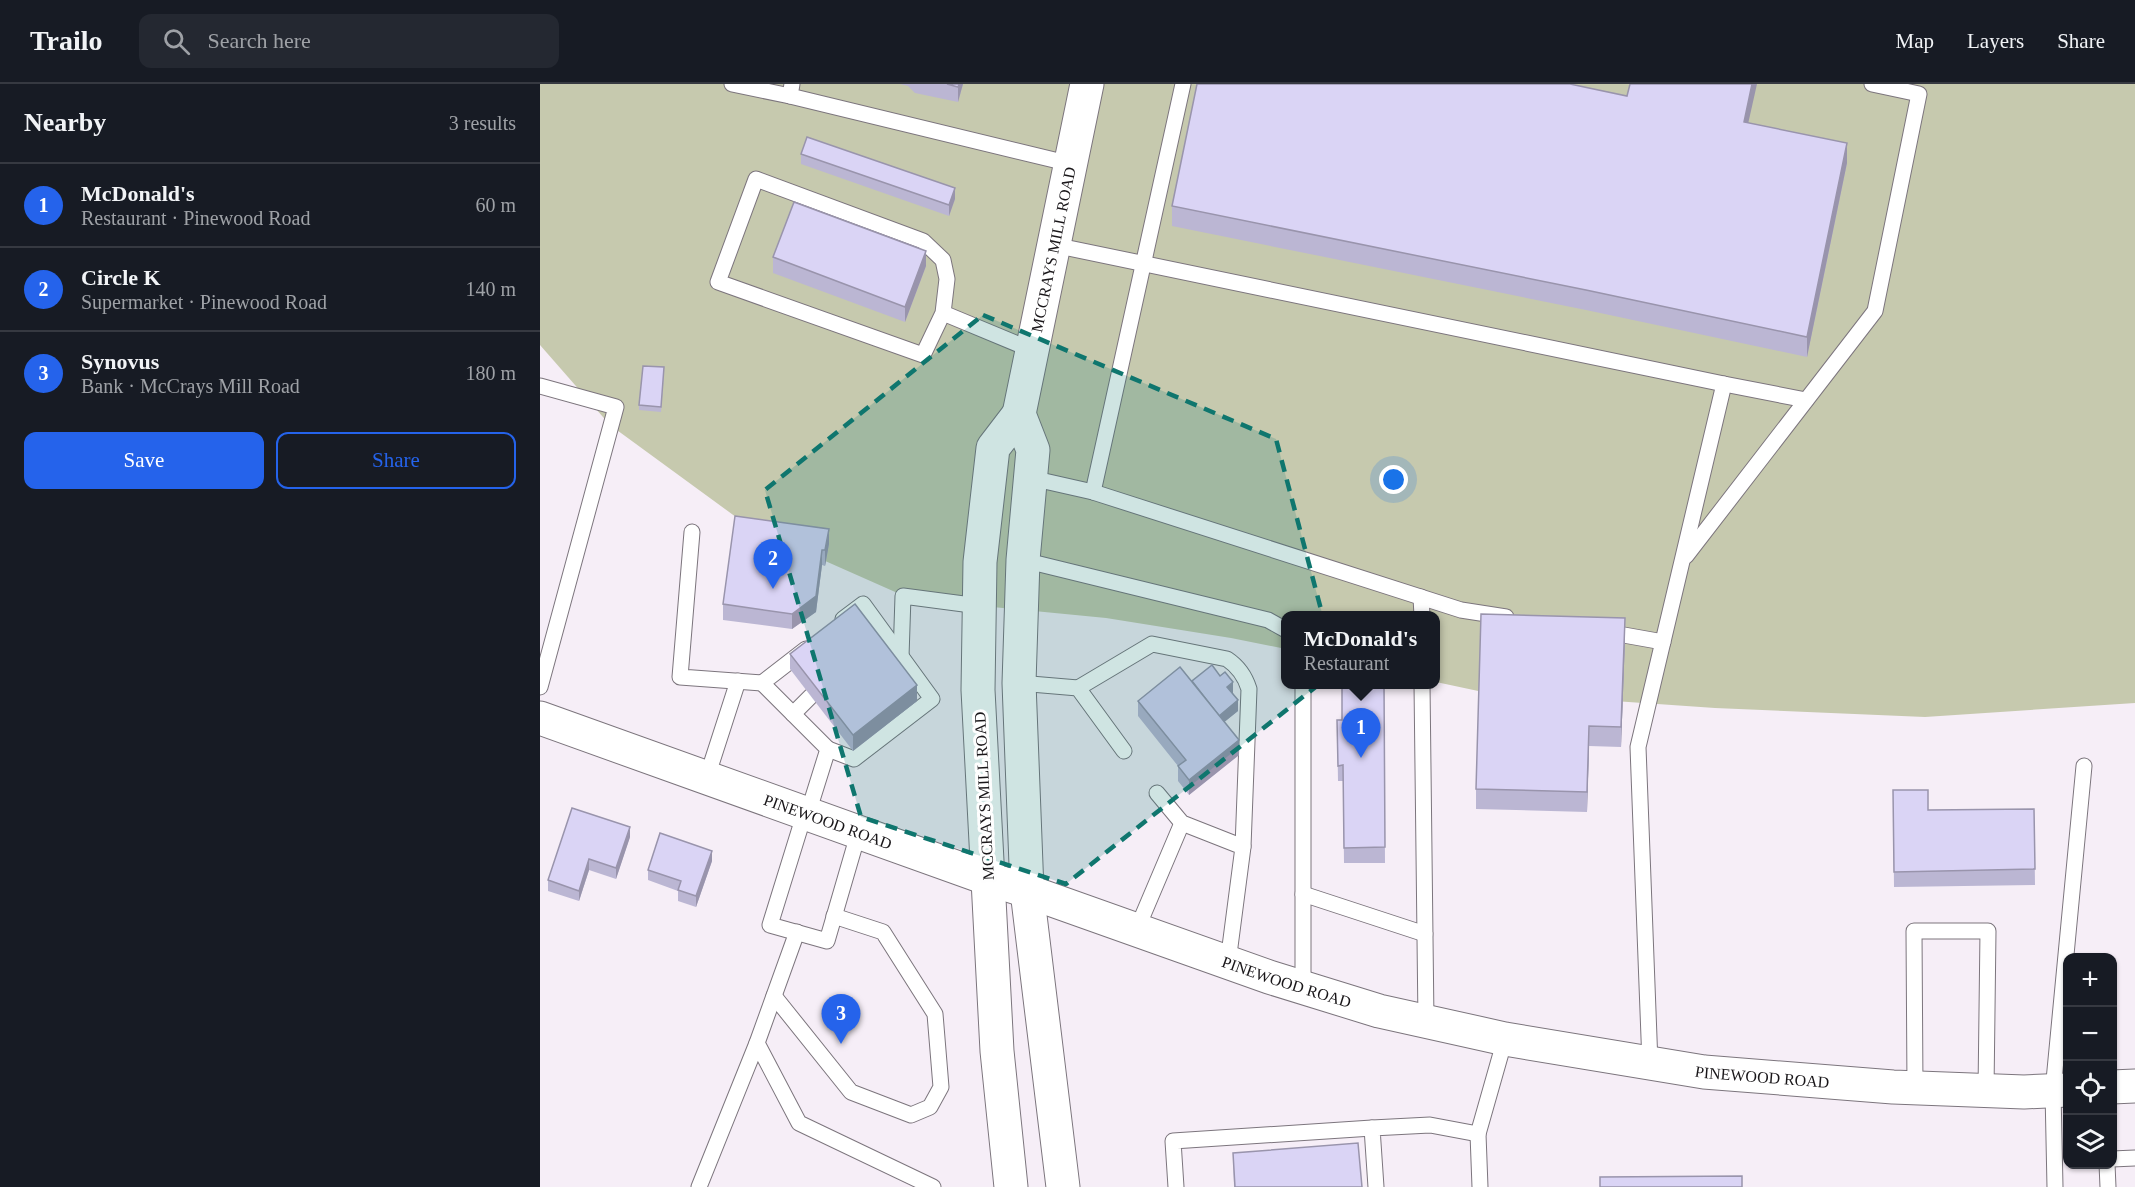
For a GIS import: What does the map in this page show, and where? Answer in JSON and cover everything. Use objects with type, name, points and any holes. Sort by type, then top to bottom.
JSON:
[{"type":"street","name":"MCCRAYS MILL ROAD","points":[[1011,1187],[997,1051],[978,690],[980,562],[993,448],[1019,414],[1088,84]]},
{"type":"street","points":[[1019,414],[1033,450],[1023,560],[1019,683],[1027,891],[1063,1187]]},
{"type":"street","name":"PINEWOOD ROAD","points":[[540,718],[989,879],[1303,988],[1379,1011],[1505,1039],[1704,1072],[1915,1088],[1986,1091],[2060,1090]]},
{"type":"street","points":[[2117,1088],[2135,1086]]},
{"type":"lane","points":[[732,84],[791,90],[1071,164]]},
{"type":"lane","points":[[1093,492],[1183,84]]},
{"type":"lane","points":[[1682,561],[1875,311],[1919,94],[1872,84]]},
{"type":"lane","points":[[756,179],[923,242],[943,260],[947,279],[943,313],[923,355],[718,282],[756,179]]},
{"type":"lane","points":[[1054,245],[1806,400]]},
{"type":"lane","points":[[943,313],[1032,350]]},
{"type":"lane","points":[[1650,1064],[1638,747],[1724,384]]},
{"type":"lane","points":[[540,386],[616,407],[540,687]]},
{"type":"lane","points":[[1031,478],[1093,492],[1461,610],[1517,619]]},
{"type":"lane","points":[[692,532],[680,677],[762,683],[825,746],[854,759],[932,699],[908,678],[901,657],[903,596],[979,606]]},
{"type":"lane","points":[[1023,560],[1268,620],[1281,627]]},
{"type":"lane","points":[[1421,597],[1422,611]]},
{"type":"lane","points":[[835,626],[863,604],[882,642],[901,657]]},
{"type":"lane","points":[[1593,630],[1663,642]]},
{"type":"lane","points":[[762,683],[817,640]]},
{"type":"lane","points":[[1019,683],[1078,688],[1152,644],[1227,659],[1236,665],[1246,678],[1249,689],[1243,847],[1228,962]]},
{"type":"lane","points":[[707,777],[738,681]]},
{"type":"lane","points":[[1078,688],[1124,750]]},
{"type":"lane","points":[[1303,689],[1303,988]]},
{"type":"lane","points":[[1422,689],[1426,1022]]},
{"type":"lane","points":[[793,714],[811,696]]},
{"type":"lane","points":[[837,730],[825,746],[771,925],[827,941],[859,831]]},
{"type":"lane","points":[[2055,1187],[2084,766]]},
{"type":"lane","points":[[1157,793],[1182,823],[1243,847]]},
{"type":"lane","points":[[1137,929],[1182,823]]},
{"type":"lane","points":[[1303,894],[1425,934]]},
{"type":"lane","points":[[774,996],[851,1092],[911,1115],[930,1107],[941,1087],[935,1014],[883,932],[834,916]]},
{"type":"lane","points":[[1915,1088],[1914,931],[1988,931],[1986,1091]]},
{"type":"lane","points":[[699,1187],[757,1043],[797,932]]},
{"type":"lane","points":[[1480,1187],[1478,1134],[1505,1039]]},
{"type":"lane","points":[[757,1043],[799,1123],[933,1187]]},
{"type":"lane","points":[[1176,1187],[1173,1141],[1430,1125],[1478,1134]]},
{"type":"lane","points":[[1372,1128],[1376,1187]]},
{"type":"lane","points":[[2117,1159],[2135,1158]]},
{"type":"lane","points":[[2108,1169],[2108,1187]]},
{"type":"highlighted area","points":[[983,315],[1276,439],[1337,670],[1066,884],[861,817],[765,490]]},
{"type":"green space","points":[[540,84],[2135,84],[2135,703],[1925,717],[1715,708],[1483,692],[1440,683],[1440,611],[1281,611],[1281,648],[1106,618],[911,599],[751,528],[610,425],[540,345]]},
{"type":"building","points":[[1197,84],[1570,84],[1627,96],[1630,84],[1752,84],[1744,122],[1847,143],[1807,337],[1172,206]]},
{"type":"building","points":[[807,137],[955,188],[949,205],[801,154]]},
{"type":"building","points":[[794,202],[926,251],[905,307],[773,257]]},
{"type":"building","points":[[643,366],[664,367],[661,407],[639,405]]},
{"type":"building","points":[[735,516],[829,529],[825,550],[822,550],[816,596],[792,614],[723,604]]},
{"type":"building","points":[[855,604],[917,685],[853,735],[790,654]]},
{"type":"building","points":[[1481,614],[1625,618],[1621,727],[1589,726],[1587,792],[1476,789]]},
{"type":"building","points":[[1212,665],[1220,676],[1225,672],[1233,682],[1227,687],[1238,700],[1219,716],[1192,681]]},
{"type":"building","points":[[1180,667],[1239,740],[1189,780],[1178,766],[1186,760],[1138,701]]},
{"type":"building","points":[[1342,689],[1384,689],[1385,847],[1344,848],[1343,765],[1338,766],[1337,720],[1342,720]]},
{"type":"building","points":[[1893,790],[1928,790],[1928,810],[2034,809],[2035,869],[1894,872]]},
{"type":"building","points":[[572,808],[630,827],[616,868],[589,859],[579,891],[548,880]]},
{"type":"building","points":[[660,833],[712,851],[696,896],[678,890],[681,881],[648,870]]},
{"type":"building","points":[[1358,1143],[1362,1187],[1235,1187],[1233,1153]]},
{"type":"building","points":[[1742,1176],[1742,1187],[1600,1187],[1600,1177]]},
{"type":"place","name":"Circle K","points":[[773,589]]},
{"type":"place","name":"McDonald's","points":[[1361,758]]},
{"type":"place","name":"Synovus","points":[[841,1044]]}]
